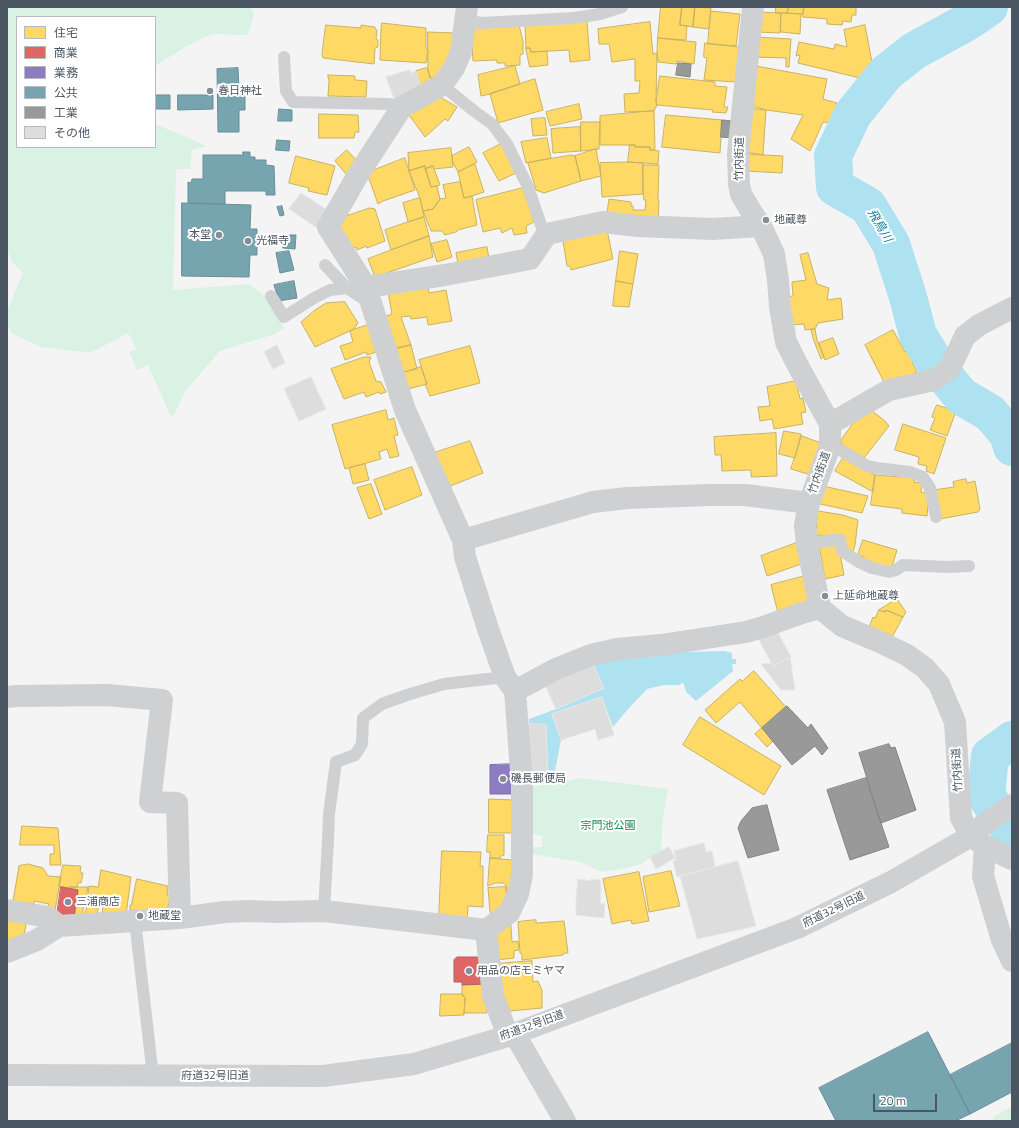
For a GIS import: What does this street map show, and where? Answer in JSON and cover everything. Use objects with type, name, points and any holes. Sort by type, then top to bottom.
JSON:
[{"type":"street","name":"竹内街道","points":[[753,7],[738,154],[739,184],[741,194],[761,226],[774,254],[780,307],[786,342],[830,424],[830,446],[809,503],[805,526],[806,544],[820,608],[842,626],[907,655],[925,668],[939,684],[955,722],[960,818],[980,836]]},
{"type":"street","points":[[7,952],[37,940],[59,926],[180,918],[225,912],[324,911],[486,930],[509,913],[518,894],[522,875],[522,784],[510,684],[485,622],[466,556],[463,540],[405,410],[361,293],[328,227],[359,174],[402,107],[442,85],[454,68],[461,52],[466,14]]},
{"type":"street","points":[[361,293],[530,258],[547,234],[603,222],[638,226],[713,229],[761,226]]},
{"type":"street","points":[[830,424],[889,390],[942,374],[965,336],[979,325],[1012,308]]},
{"type":"street","points":[[463,540],[600,501],[666,496],[745,495],[809,503]]},
{"type":"street","points":[[510,684],[556,669],[591,655],[617,648],[661,645],[746,632],[763,628],[802,613],[820,608]]},
{"type":"street","points":[[7,697],[107,695],[162,700],[150,802],[177,803],[180,918]]},
{"type":"street","name":"府道32号旧道","points":[[7,1075],[323,1076],[414,1064],[511,1035],[796,928],[891,882],[980,836],[1012,804]]},
{"type":"street","points":[[980,836],[1012,859]]},
{"type":"street","points":[[980,836],[983,876],[1002,940],[1012,961]]},
{"type":"street","points":[[7,910],[48,917],[59,926]]},
{"type":"street","points":[[486,930],[493,996],[511,1035],[565,1121]]},
{"type":"lane","points":[[466,14],[482,23],[574,18],[600,14],[622,7]]},
{"type":"lane","points":[[284,57],[286,91],[293,102],[389,104],[402,107]]},
{"type":"lane","points":[[442,85],[492,124],[507,144],[528,187],[542,228],[547,234]]},
{"type":"lane","points":[[326,265],[361,293]]},
{"type":"lane","points":[[271,296],[284,317],[330,290],[361,293]]},
{"type":"lane","points":[[830,446],[842,451],[867,466],[910,472],[923,477],[930,488],[936,517]]},
{"type":"lane","points":[[806,544],[840,540],[842,551],[859,562],[872,568],[890,572],[903,565],[948,567],[969,566]]},
{"type":"lane","points":[[324,911],[329,814],[336,762],[355,755],[362,744],[363,718],[382,704],[407,694],[444,684],[510,684]]},
{"type":"lane","points":[[134,921],[152,1076]]},
{"type":"green space","points":[[7,7],[251,7],[254,15],[248,35],[212,34],[187,46],[156,65],[156,16],[16,16],[16,148],[156,148],[156,124],[207,146],[192,150],[190,169],[176,169],[173,290],[250,284],[272,303],[284,328],[275,334],[220,351],[185,391],[175,413],[171,417],[148,365],[137,370],[129,352],[136,349],[128,333],[90,353],[41,347],[11,333],[7,324],[7,311],[23,273],[12,262],[7,250]]},
{"type":"green space","name":"宗門池公園","points":[[581,778],[668,789],[663,818],[661,850],[641,864],[601,872],[581,862],[531,854],[532,847],[542,847],[542,836],[532,834],[531,787]]},
{"type":"green space","points":[[1012,1107],[1012,1121],[992,1121],[994,1116]]},
{"type":"water","points":[[725,651],[732,653],[732,659],[736,659],[736,664],[732,664],[733,671],[696,701],[686,692],[684,684],[682,683],[679,685],[664,685],[647,689],[613,727],[602,697],[552,714],[561,740],[555,771],[548,770],[546,724],[529,724],[529,719],[604,688],[593,664],[657,653]]},
{"type":"building: 住宅","points":[[661,7],[682,7],[680,25],[687,26],[686,40],[658,38]]},
{"type":"building: 住宅","points":[[682,7],[695,7],[693,27],[680,25]]},
{"type":"building: 住宅","points":[[695,7],[711,8],[709,29],[693,27]]},
{"type":"building: 住宅","points":[[776,7],[789,7],[787,13],[776,13]]},
{"type":"building: 住宅","points":[[789,7],[804,7],[803,14],[787,13]]},
{"type":"building: 住宅","points":[[804,7],[856,7],[856,15],[852,15],[851,22],[843,21],[842,25],[827,24],[827,19],[803,17]]},
{"type":"building: 住宅","points":[[711,11],[740,14],[736,46],[708,44]]},
{"type":"building: 住宅","points":[[757,12],[781,13],[780,33],[756,32]]},
{"type":"building: 住宅","points":[[781,13],[801,14],[800,34],[781,32]]},
{"type":"building: 住宅","points":[[587,21],[590,60],[570,62],[569,50],[531,52],[530,48],[526,48],[525,25]]},
{"type":"building: 住宅","points":[[650,22],[653,54],[657,53],[657,105],[654,111],[625,112],[624,94],[639,93],[640,81],[635,81],[635,59],[612,62],[609,44],[599,44],[598,29]]},
{"type":"building: 住宅","points":[[382,23],[426,28],[426,49],[428,50],[426,63],[380,60]]},
{"type":"building: 住宅","points":[[326,25],[361,28],[361,25],[375,27],[377,30],[376,39],[378,40],[378,47],[375,48],[374,64],[323,58],[322,55]]},
{"type":"building: 住宅","points":[[519,25],[523,41],[523,54],[520,55],[520,65],[505,66],[505,63],[497,63],[497,60],[473,61],[471,28]]},
{"type":"building: 住宅","points":[[865,25],[873,68],[866,70],[864,79],[798,63],[800,55],[796,56],[799,42],[834,49],[835,44],[847,47],[844,30]]},
{"type":"building: 住宅","points":[[428,32],[455,33],[453,54],[440,78],[430,78],[428,70]]},
{"type":"building: 住宅","points":[[755,37],[791,39],[789,67],[786,67],[786,58],[754,57]]},
{"type":"building: 住宅","points":[[658,38],[696,42],[694,64],[677,61],[676,64],[658,62]]},
{"type":"building: 住宅","points":[[705,43],[740,47],[736,82],[704,80],[707,58],[704,57]]},
{"type":"building: 住宅","points":[[526,48],[530,48],[531,52],[547,51],[548,65],[530,67]]},
{"type":"building: 住宅","points":[[515,66],[520,84],[481,96],[478,75]]},
{"type":"building: 住宅","points":[[756,66],[827,79],[823,99],[837,103],[831,123],[823,122],[810,151],[791,139],[803,115],[766,110],[753,106]]},
{"type":"building: 住宅","points":[[427,68],[433,84],[421,89],[416,71]]},
{"type":"building: 住宅","points":[[328,75],[355,76],[355,80],[367,81],[366,97],[328,96]]},
{"type":"building: 住宅","points":[[660,76],[715,82],[715,86],[727,87],[724,107],[728,107],[726,113],[712,112],[713,110],[657,105],[656,102]]},
{"type":"building: 住宅","points":[[535,79],[543,110],[498,123],[490,94]]},
{"type":"building: 住宅","points":[[437,95],[457,107],[448,121],[445,119],[425,137],[409,115]]},
{"type":"building: 住宅","points":[[579,104],[582,119],[550,126],[546,112]]},
{"type":"building: 住宅","points":[[749,108],[766,110],[763,155],[746,152]]},
{"type":"building: 住宅","points":[[654,111],[655,150],[650,150],[650,147],[635,147],[635,145],[600,145],[600,116]]},
{"type":"building: 住宅","points":[[319,114],[358,115],[359,132],[355,132],[354,138],[319,138]]},
{"type":"building: 住宅","points":[[666,115],[722,120],[720,153],[662,147]]},
{"type":"building: 住宅","points":[[545,118],[547,135],[533,136],[531,119]]},
{"type":"building: 住宅","points":[[581,122],[600,122],[599,149],[581,151]]},
{"type":"building: 住宅","points":[[580,127],[581,151],[553,153],[551,129]]},
{"type":"building: 住宅","points":[[547,138],[551,158],[526,163],[521,142]]},
{"type":"building: 住宅","points":[[501,144],[516,173],[499,181],[483,153]]},
{"type":"building: 住宅","points":[[630,145],[635,145],[635,147],[650,147],[650,150],[659,151],[658,164],[628,162]]},
{"type":"building: 住宅","points":[[469,147],[477,162],[458,172],[453,163],[452,156]]},
{"type":"building: 住宅","points":[[451,148],[453,167],[434,169],[433,166],[425,169],[425,166],[409,171],[408,153]]},
{"type":"building: 住宅","points":[[596,149],[601,176],[581,181],[575,156]]},
{"type":"building: 住宅","points":[[347,150],[358,162],[346,174],[335,161]]},
{"type":"building: 住宅","points":[[747,154],[783,156],[782,173],[746,171]]},
{"type":"building: 住宅","points":[[572,155],[575,156],[581,181],[544,193],[536,190],[528,163]]},
{"type":"building: 住宅","points":[[296,156],[335,166],[327,195],[308,191],[309,188],[289,183]]},
{"type":"building: 住宅","points":[[405,158],[415,190],[378,204],[367,173]]},
{"type":"building: 住宅","points":[[600,163],[643,163],[643,194],[602,197]]},
{"type":"building: 住宅","points":[[475,164],[484,192],[464,198],[458,172]]},
{"type":"building: 住宅","points":[[643,165],[659,165],[658,224],[606,219],[609,199],[631,202],[633,210],[645,210],[646,200],[644,200],[643,194]]},
{"type":"building: 住宅","points":[[425,166],[431,187],[437,186],[440,199],[433,209],[423,211],[420,198],[409,171]]},
{"type":"building: 住宅","points":[[433,166],[440,185],[431,187],[425,169]]},
{"type":"building: 住宅","points":[[460,182],[464,198],[472,196],[477,225],[445,235],[442,231],[431,231],[423,211],[433,209],[440,199],[446,198],[443,185]]},
{"type":"building: 住宅","points":[[523,188],[534,222],[526,226],[527,233],[514,235],[512,228],[502,233],[500,228],[483,232],[476,200]]},
{"type":"building: 住宅","points":[[420,198],[424,217],[408,222],[403,203]]},
{"type":"building: 住宅","points":[[370,208],[375,209],[385,241],[367,248],[366,246],[357,250],[356,247],[348,250],[337,222],[338,219]]},
{"type":"building: 住宅","points":[[424,217],[429,236],[391,250],[385,230]]},
{"type":"building: 住宅","points":[[606,225],[613,259],[571,270],[570,266],[567,266],[562,235]]},
{"type":"building: 住宅","points":[[429,236],[433,257],[375,277],[368,259]]},
{"type":"building: 住宅","points":[[447,240],[452,257],[437,262],[431,244]]},
{"type":"building: 住宅","points":[[487,247],[490,264],[459,269],[456,253]]},
{"type":"building: 住宅","points":[[620,251],[638,254],[633,284],[616,281]]},
{"type":"building: 住宅","points":[[808,253],[817,284],[829,288],[827,300],[841,298],[843,319],[818,323],[815,329],[805,330],[804,324],[788,325],[784,297],[793,296],[792,282],[806,280],[800,255]]},
{"type":"building: 住宅","points":[[616,281],[633,284],[629,307],[613,306]]},
{"type":"building: 住宅","points":[[427,283],[429,293],[446,290],[452,321],[428,325],[427,317],[411,319],[410,316],[401,317],[411,345],[394,349],[381,318],[392,314],[388,292]]},
{"type":"building: 住宅","points":[[345,302],[358,323],[354,329],[315,347],[301,322],[326,303]]},
{"type":"building: 住宅","points":[[371,324],[380,351],[367,355],[366,352],[345,360],[340,346],[353,342],[350,331]]},
{"type":"building: 住宅","points":[[811,329],[815,329],[817,340],[824,357],[821,359],[814,341]]},
{"type":"building: 住宅","points":[[893,330],[905,352],[912,349],[918,359],[912,362],[917,372],[887,388],[865,345]]},
{"type":"building: 住宅","points":[[833,338],[839,354],[825,360],[819,343]]},
{"type":"building: 住宅","points":[[411,345],[417,369],[399,373],[394,349]]},
{"type":"building: 住宅","points":[[470,346],[480,383],[430,396],[425,384],[427,384],[419,360]]},
{"type":"building: 住宅","points":[[364,357],[371,357],[369,362],[376,381],[381,382],[386,392],[380,394],[379,392],[366,397],[364,392],[344,399],[331,369]]},
{"type":"building: 住宅","points":[[421,367],[427,384],[408,389],[403,373]]},
{"type":"building: 住宅","points":[[796,381],[800,399],[803,398],[806,412],[801,413],[803,424],[774,429],[772,419],[760,421],[758,407],[770,406],[767,387]]},
{"type":"building: 住宅","points":[[937,405],[956,411],[947,436],[930,430],[935,418],[932,417]]},
{"type":"building: 住宅","points":[[866,406],[889,426],[864,458],[841,444],[841,440]]},
{"type":"building: 住宅","points":[[386,410],[388,420],[394,418],[398,435],[394,436],[399,456],[390,458],[387,449],[379,452],[381,459],[345,469],[332,425]]},
{"type":"building: 住宅","points":[[903,424],[946,438],[934,474],[926,471],[927,466],[918,464],[919,457],[895,450]]},
{"type":"building: 住宅","points":[[784,431],[801,434],[795,458],[779,454]]},
{"type":"building: 住宅","points":[[776,433],[777,476],[751,477],[751,470],[722,471],[721,455],[715,455],[714,437]]},
{"type":"building: 住宅","points":[[802,436],[821,443],[811,475],[791,469]]},
{"type":"building: 住宅","points":[[470,441],[483,473],[448,487],[434,453]]},
{"type":"building: 住宅","points":[[844,456],[875,475],[873,492],[835,471]]},
{"type":"building: 住宅","points":[[365,464],[369,480],[353,484],[349,468]]},
{"type":"building: 住宅","points":[[412,467],[422,495],[385,510],[374,480]]},
{"type":"building: 住宅","points":[[875,475],[901,477],[901,475],[915,476],[914,482],[922,483],[921,492],[929,493],[927,516],[902,513],[902,509],[871,505]]},
{"type":"building: 住宅","points":[[966,479],[967,483],[975,481],[980,509],[978,512],[940,519],[933,490],[954,487],[953,482]]},
{"type":"building: 住宅","points":[[371,484],[382,514],[369,519],[357,488]]},
{"type":"building: 住宅","points":[[823,486],[868,496],[862,513],[820,504]]},
{"type":"building: 住宅","points":[[818,511],[843,515],[858,520],[853,552],[844,547],[843,537],[816,535]]},
{"type":"building: 住宅","points":[[863,540],[897,550],[891,570],[863,560],[864,557],[858,555]]},
{"type":"building: 住宅","points":[[799,542],[807,562],[767,576],[761,556]]},
{"type":"building: 住宅","points":[[838,542],[844,575],[825,579],[819,545]]},
{"type":"building: 住宅","points":[[805,576],[812,597],[806,604],[778,613],[771,585]]},
{"type":"building: 住宅","points":[[897,599],[906,612],[903,617],[886,610],[885,612],[879,610]]},
{"type":"building: 住宅","points":[[879,610],[885,612],[886,610],[903,617],[890,641],[867,632],[873,617],[875,618]]},
{"type":"building: 住宅","points":[[754,671],[786,707],[762,728],[740,702],[716,723],[705,710],[740,679],[742,681]]},
{"type":"building: 住宅","points":[[700,717],[781,766],[764,795],[683,745]]},
{"type":"building: 住宅","points":[[762,728],[773,741],[767,747],[755,734]]},
{"type":"building: 住宅","points":[[489,799],[514,800],[515,833],[489,833]]},
{"type":"building: 住宅","points":[[22,826],[58,828],[61,865],[50,865],[50,854],[54,854],[54,845],[20,845]]},
{"type":"building: 住宅","points":[[488,835],[504,835],[504,855],[500,858],[490,858],[490,852],[487,852]]},
{"type":"building: 住宅","points":[[442,851],[481,852],[480,866],[483,866],[483,907],[468,906],[467,920],[439,918]]},
{"type":"building: 住宅","points":[[490,858],[512,860],[510,899],[507,900],[506,885],[503,883],[495,883],[488,886]]},
{"type":"building: 住宅","points":[[28,864],[43,868],[48,876],[61,877],[55,910],[48,910],[49,904],[34,901],[34,904],[13,901],[19,866]]},
{"type":"building: 住宅","points":[[63,865],[81,866],[80,873],[83,873],[81,883],[78,883],[77,887],[69,888],[59,886]]},
{"type":"building: 住宅","points":[[101,870],[131,877],[126,915],[102,914],[103,907],[99,906],[97,913],[83,916],[86,910],[89,886],[98,887]]},
{"type":"building: 住宅","points":[[671,871],[680,906],[649,912],[643,877]]},
{"type":"building: 住宅","points":[[639,872],[649,921],[632,924],[631,920],[612,924],[603,879]]},
{"type":"building: 住宅","points":[[137,879],[168,886],[167,895],[170,896],[167,913],[130,910]]},
{"type":"building: 住宅","points":[[69,887],[88,887],[82,915],[75,914],[78,890]]},
{"type":"building: 住宅","points":[[506,887],[507,900],[493,917],[490,912],[488,888]]},
{"type":"building: 住宅","points":[[7,913],[22,919],[26,925],[23,940],[7,945]]},
{"type":"building: 住宅","points":[[508,920],[511,926],[512,942],[518,941],[519,950],[514,951],[514,958],[497,960],[495,927]]},
{"type":"building: 住宅","points":[[536,920],[536,923],[564,921],[568,953],[564,953],[563,955],[522,960],[522,954],[520,953],[518,922]]},
{"type":"building: 住宅","points":[[532,961],[533,982],[538,981],[542,990],[542,1008],[500,1012],[495,964]]},
{"type":"building: 住宅","points":[[486,984],[487,1013],[464,1013],[465,998],[462,994],[462,985]]},
{"type":"building: 住宅","points":[[441,994],[462,994],[465,998],[464,1015],[440,1016]]},
{"type":"building: 商業","name":"三浦商店","points":[[61,887],[78,890],[74,916],[57,915]]},
{"type":"building: 商業","points":[[457,957],[485,957],[486,984],[462,985],[462,982],[454,982],[454,960]]},
{"type":"building: 業務","points":[[517,764],[517,794],[490,794],[490,765]]},
{"type":"building: 公共","points":[[238,68],[239,89],[245,89],[245,110],[239,110],[239,132],[218,132],[217,69]]},
{"type":"building: 公共","points":[[156,95],[170,95],[170,109],[156,109]]},
{"type":"building: 公共","points":[[178,95],[213,95],[213,109],[178,110]]},
{"type":"building: 公共","points":[[279,109],[292,110],[292,121],[278,121]]},
{"type":"building: 公共","points":[[277,140],[290,141],[289,151],[276,150]]},
{"type":"building: 公共","points":[[243,152],[250,152],[250,157],[255,157],[255,160],[266,160],[266,165],[274,166],[275,195],[266,195],[266,191],[225,191],[225,204],[188,203],[188,182],[191,183],[192,179],[203,179],[203,155],[243,155]]},
{"type":"building: 公共","name":"本堂","points":[[182,203],[251,205],[250,229],[257,229],[257,255],[250,255],[249,277],[182,276]]},
{"type":"building: 公共","points":[[282,206],[284,215],[280,216],[277,207]]},
{"type":"building: 公共","points":[[284,235],[296,235],[295,249],[283,248]]},
{"type":"building: 公共","points":[[289,251],[294,270],[280,273],[276,253]]},
{"type":"building: 公共","points":[[294,281],[297,298],[279,301],[274,285]]},
{"type":"building: 公共","points":[[928,1032],[970,1114],[955,1121],[836,1121],[819,1088]]},
{"type":"building: 公共","points":[[1012,1043],[1012,1092],[970,1114],[950,1075]]},
{"type":"building: 工業","points":[[678,63],[691,64],[690,77],[676,75]]},
{"type":"building: 工業","points":[[722,120],[733,121],[732,138],[721,137]]},
{"type":"building: 工業","points":[[787,706],[808,728],[811,724],[828,748],[822,755],[815,746],[792,765],[762,728]]},
{"type":"building: 工業","points":[[889,744],[891,748],[895,747],[916,810],[881,823],[859,753]]},
{"type":"building: 工業","points":[[866,778],[889,847],[850,860],[827,790]]},
{"type":"building: 工業","points":[[767,805],[779,850],[748,858],[738,828],[741,821],[752,808]]},
{"type":"building: その他","points":[[410,70],[411,73],[416,71],[421,89],[395,101],[386,77]]},
{"type":"building: その他","points":[[301,193],[329,211],[317,228],[289,209]]},
{"type":"building: その他","points":[[277,345],[285,363],[273,369],[264,352]]},
{"type":"building: その他","points":[[311,377],[326,409],[299,421],[284,389]]},
{"type":"building: その他","points":[[777,631],[791,657],[773,666],[759,640]]},
{"type":"building: その他","points":[[790,657],[795,690],[781,690],[761,664],[771,663],[773,666]]},
{"type":"building: その他","points":[[593,664],[604,688],[556,709],[545,685]]},
{"type":"building: その他","points":[[602,697],[614,735],[598,740],[595,729],[561,740],[552,714]]},
{"type":"building: その他","points":[[527,724],[546,724],[548,777],[529,777]]},
{"type":"building: その他","points":[[704,843],[706,852],[712,851],[715,867],[677,877],[673,861],[676,860],[674,851]]},
{"type":"building: その他","points":[[669,847],[675,858],[656,869],[650,857]]},
{"type":"building: その他","points":[[738,861],[756,926],[697,939],[680,876]]},
{"type":"building: その他","points":[[578,879],[590,881],[591,879],[600,880],[600,903],[605,904],[604,918],[576,915]]},
{"type":"waterway","name":"飛鳥川","points":[[989,7],[967,22],[914,51],[886,73],[853,114],[833,156],[835,187],[868,206],[891,244],[908,297],[918,335],[937,366],[961,396],[990,413],[1008,434],[1012,447]]},
{"type":"waterway","name":"飛鳥川","points":[[1012,740],[990,756],[986,796],[1012,833]]},
{"type":"place","name":"春日神社","points":[[210,91]]},
{"type":"place","name":"地蔵尊","points":[[766,220]]},
{"type":"place","name":"本堂","points":[[219,235]]},
{"type":"place","name":"光福寺","points":[[248,241]]},
{"type":"place","name":"上延命地蔵尊","points":[[825,596]]},
{"type":"place","name":"磯長郵便局","points":[[503,779]]},
{"type":"place","name":"三浦商店","points":[[68,902]]},
{"type":"place","name":"地蔵堂","points":[[140,916]]},
{"type":"place","name":"用品の店モミヤマ","points":[[469,971]]}]
